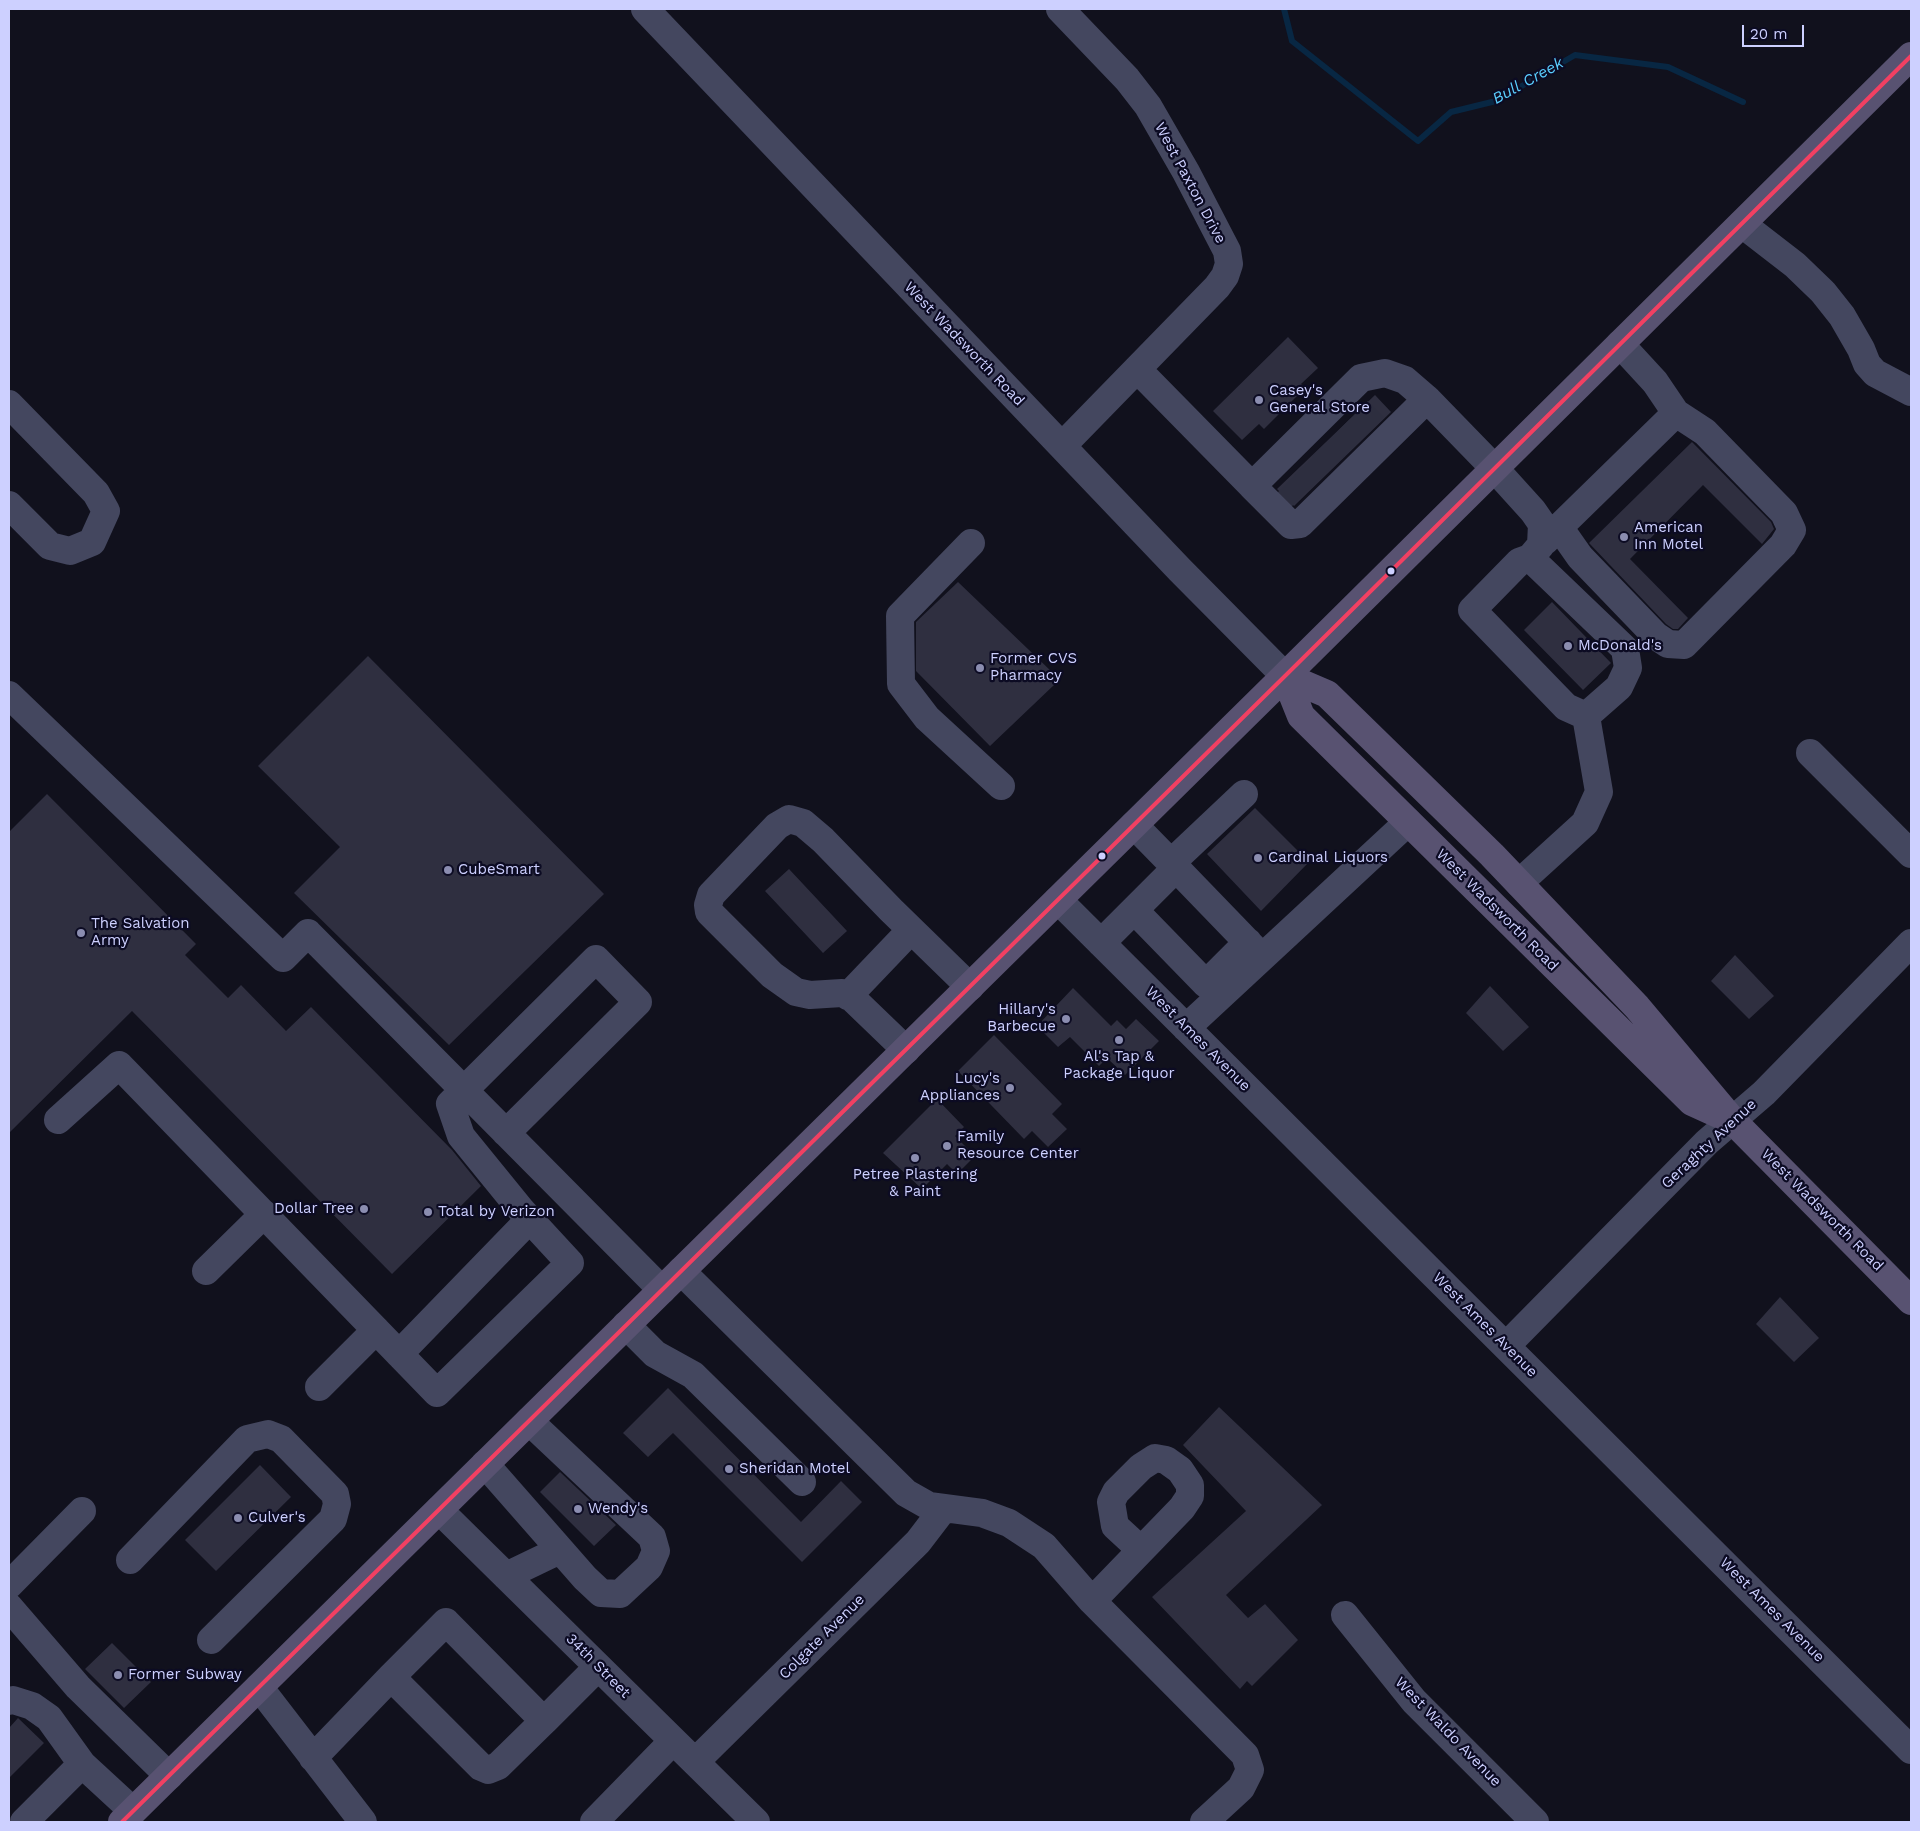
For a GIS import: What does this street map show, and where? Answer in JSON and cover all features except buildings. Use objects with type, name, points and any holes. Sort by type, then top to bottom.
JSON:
[{"type":"main road","points":[[127,1817],[1495,469],[1911,56]]},
{"type":"main road","name":"West Wadsworth Road","points":[[1285,676],[1300,716],[1692,1102],[1732,1120]]},
{"type":"main road","name":"West Wadsworth Road","points":[[1285,676],[1327,694],[1519,884],[1637,1007],[1732,1120],[1911,1301]]},
{"type":"street","name":"West Wadsworth Road","points":[[645,9],[1062,446],[1285,676]]},
{"type":"street","name":"West Paxton Drive","points":[[1060,9],[1127,79],[1148,106],[1186,172],[1227,251],[1229,264],[1226,276],[1218,287],[1062,446]]},
{"type":"street","points":[[1742,224],[1795,265],[1823,292],[1842,316],[1861,349],[1867,364],[1875,373],[1911,392]]},
{"type":"street","points":[[1543,544],[1580,557],[1656,636],[1668,644],[1684,645],[1783,546],[1792,530],[1784,513],[1711,439],[1676,413],[1655,382],[1620,344]]},
{"type":"street","points":[[1137,369],[1291,526],[1300,524],[1362,378],[1385,373],[1405,380],[1427,398],[1533,511],[1542,524],[1543,544],[1625,649],[1628,668],[1619,687],[1586,716]]},
{"type":"street","points":[[1252,486],[1329,454],[1427,398]]},
{"type":"street","points":[[9,404],[96,493],[106,511],[92,542],[70,551],[50,546],[12,513]]},
{"type":"street","points":[[1586,716],[1566,707],[1472,610],[1518,562],[1543,544],[1676,413]]},
{"type":"street","points":[[972,542],[900,616],[901,684],[927,718],[1001,786]]},
{"type":"street","points":[[9,695],[283,958],[308,933],[506,1133],[906,1493],[929,1506],[982,1513],[1009,1523],[1044,1546],[1092,1601],[1245,1755],[1250,1770],[1241,1788],[1204,1822]]},
{"type":"street","points":[[1519,884],[1585,823],[1599,792],[1586,716]]},
{"type":"street","points":[[1810,752],[1911,854]]},
{"type":"street","points":[[1101,943],[1244,794]]},
{"type":"street","points":[[906,1050],[852,998],[842,993],[810,994],[796,992],[772,975],[710,912],[708,905],[711,895],[777,826],[789,819],[803,823],[823,840],[970,987]]},
{"type":"street","points":[[1134,910],[1206,984],[1255,949],[1408,822]]},
{"type":"street","points":[[1134,825],[1255,949]]},
{"type":"street","name":"West Ames Avenue","points":[[1058,900],[1911,1750]]},
{"type":"street","points":[[848,996],[911,930]]},
{"type":"street","name":"Geraghty Avenue","points":[[1506,1346],[1700,1149],[1764,1093],[1911,943]]},
{"type":"street","points":[[1186,1028],[1255,949]]},
{"type":"street","points":[[58,1120],[119,1065],[437,1393],[570,1263],[530,1219],[461,1136],[450,1104],[596,960],[638,1002],[506,1133]]},
{"type":"street","points":[[206,1271],[264,1214]]},
{"type":"street","points":[[399,1354],[530,1219]]},
{"type":"street","points":[[626,1325],[655,1354],[694,1375],[802,1482]]},
{"type":"street","points":[[319,1387],[376,1330]]},
{"type":"street","points":[[485,1464],[585,1578],[601,1593],[620,1594],[649,1567],[656,1551],[652,1537],[529,1421]]},
{"type":"street","points":[[130,1560],[247,1439],[268,1434],[281,1439],[335,1494],[337,1504],[333,1519],[211,1640]]},
{"type":"street","name":"Colgate Avenue","points":[[695,1762],[918,1542],[944,1508]]},
{"type":"street","name":"34th Street","points":[[439,1510],[756,1822]]},
{"type":"street","points":[[9,1585],[82,1511]]},
{"type":"street","points":[[506,1576],[560,1550]]},
{"type":"street","points":[[1092,1601],[1141,1550]]},
{"type":"street","points":[[9,1607],[78,1688],[169,1776]]},
{"type":"street","name":"West Waldo Avenue","points":[[1345,1615],[1414,1701],[1535,1822]]},
{"type":"street","points":[[313,1758],[446,1622],[544,1721]]},
{"type":"street","points":[[391,1677],[481,1767],[488,1770],[498,1766],[598,1667]]},
{"type":"street","points":[[259,1687],[363,1822]]},
{"type":"street","points":[[9,1701],[13,1700],[32,1706],[49,1718],[82,1764],[127,1817]]},
{"type":"street","points":[[594,1822],[673,1741]]},
{"type":"street","points":[[24,1822],[82,1764]]},
{"type":"waterway","name":"Bull Creek","points":[[1284,9],[1292,41],[1418,141],[1451,112],[1496,101],[1575,55],[1668,67],[1743,102]]},
{"type":"tunnel","points":[[1358,411],[1374,427]]},
{"type":"tunnel","points":[[1340,429],[1356,445]]},
{"type":"tunnel","points":[[1322,447],[1337,463]]},
{"type":"tunnel","points":[[1305,465],[1319,480]]},
{"type":"tunnel","points":[[1287,483],[1301,497]]},
{"type":"transit line","points":[[122,1822],[1911,56]]},
{"type":"place","name":"Casey's General Store","points":[[1259,400]]},
{"type":"place","name":"American Inn Motel","points":[[1624,537]]},
{"type":"place","name":"McDonald's","points":[[1568,646]]},
{"type":"place","name":"Former CVS Pharmacy","points":[[980,668]]},
{"type":"place","name":"Cardinal Liquors","points":[[1258,858]]},
{"type":"place","name":"CubeSmart","points":[[448,870]]},
{"type":"place","name":"The Salvation Army","points":[[81,933]]},
{"type":"place","name":"Hillary's Barbecue","points":[[1066,1019]]},
{"type":"place","name":"Al's Tap & Package Liquor","points":[[1119,1040]]},
{"type":"place","name":"Lucy's Appliances","points":[[1010,1088]]},
{"type":"place","name":"Family Resource Center","points":[[947,1146]]},
{"type":"place","name":"Petree Plastering & Paint","points":[[915,1158]]},
{"type":"place","name":"Dollar Tree","points":[[364,1209]]},
{"type":"place","name":"Total by Verizon","points":[[428,1212]]},
{"type":"place","name":"Sheridan Motel","points":[[729,1469]]},
{"type":"place","name":"Wendy's","points":[[578,1509]]},
{"type":"place","name":"Culver's","points":[[238,1518]]},
{"type":"place","name":"Former Subway","points":[[118,1675]]}]
